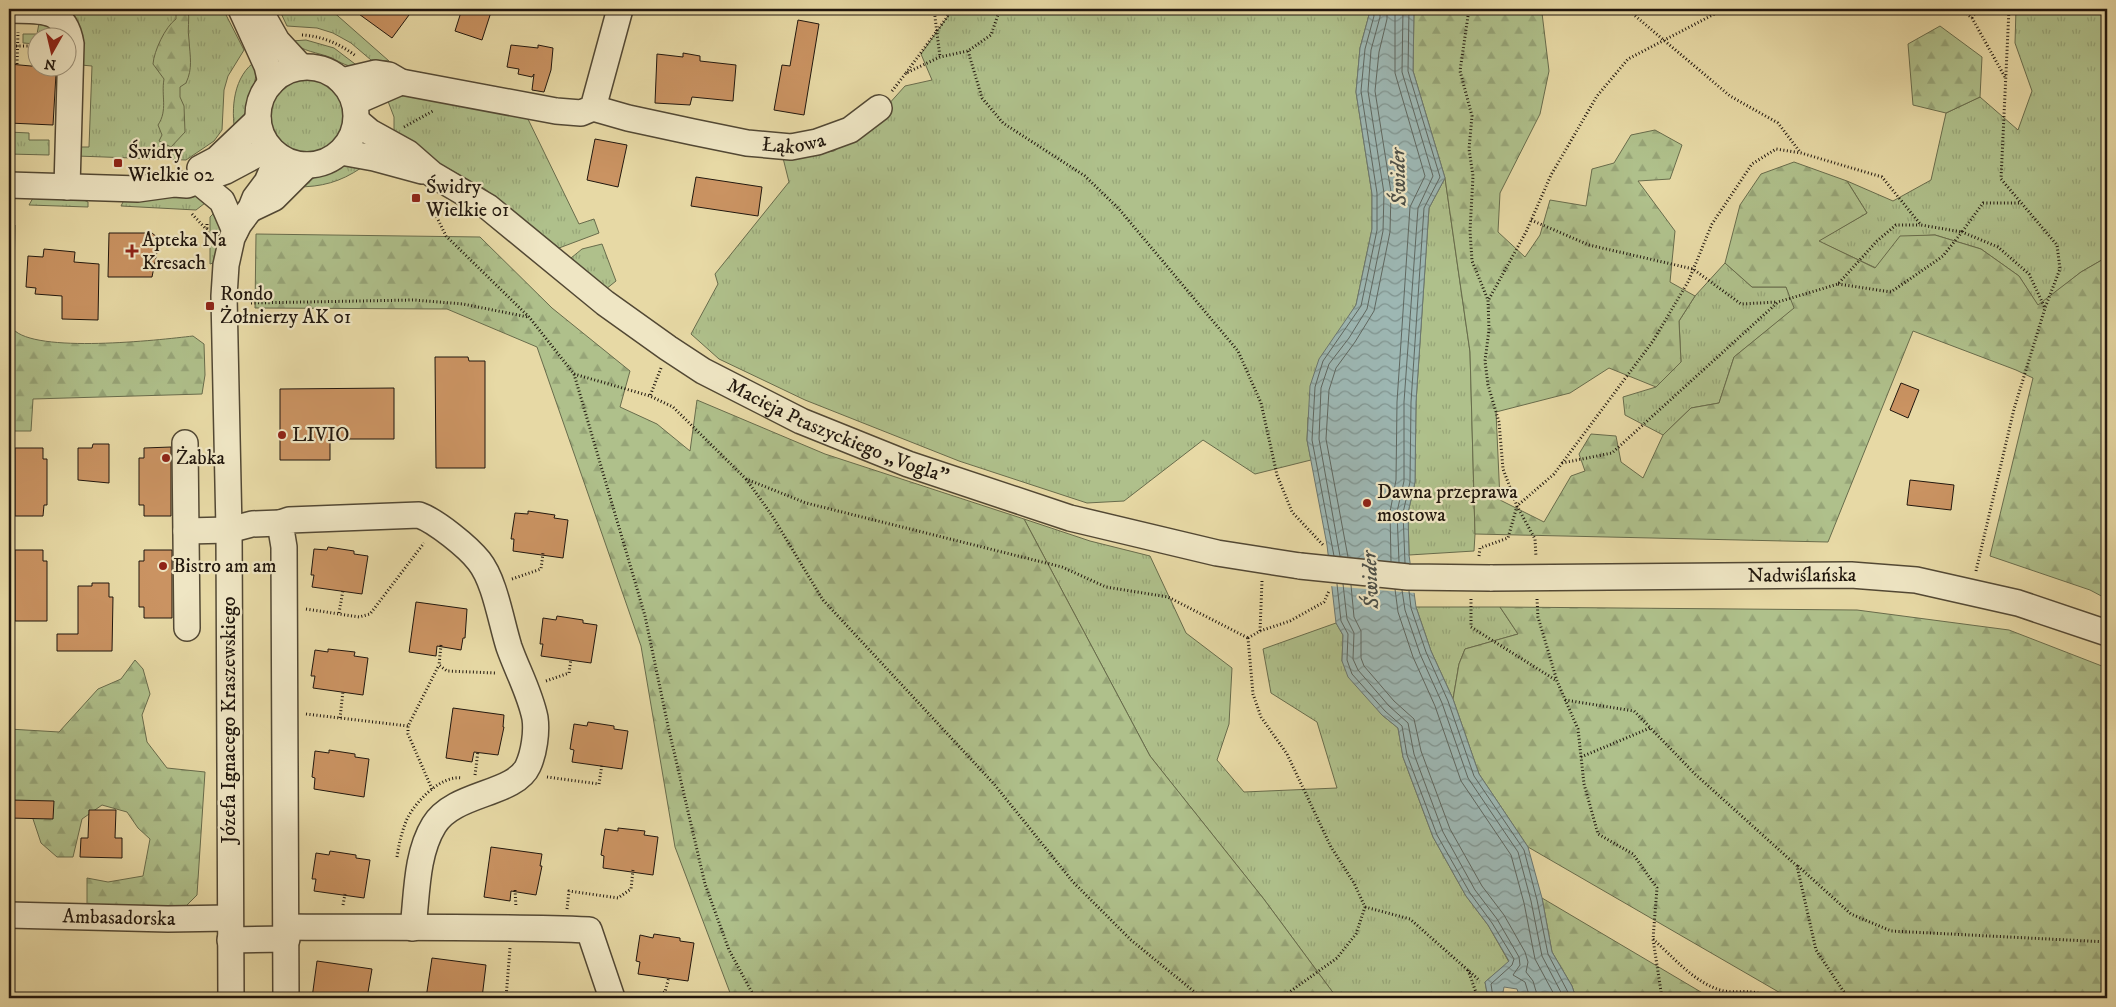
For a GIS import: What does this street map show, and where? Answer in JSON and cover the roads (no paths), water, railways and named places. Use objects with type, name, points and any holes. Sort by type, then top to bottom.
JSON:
[{"type":"street","points":[[242,9],[267,66],[271,83]]},
{"type":"street","points":[[259,9],[277,41],[301,67]]},
{"type":"street","points":[[594,108],[620,9]]},
{"type":"street","points":[[14,21],[42,11],[53,14],[62,20],[69,31],[71,44],[67,187]]},
{"type":"street","points":[[301,67],[320,68],[342,81],[356,111],[353,135],[341,152],[325,163],[307,165],[287,162],[274,152],[263,139],[258,120],[260,102],[271,83],[282,73],[301,67]]},
{"type":"street","name":"Łąkowa","points":[[342,81],[382,73],[401,82],[574,114],[594,108],[628,118],[747,143],[791,147],[817,142],[850,130],[879,108]]},
{"type":"street","points":[[356,111],[401,82]]},
{"type":"street","name":"Macieja Ptaszyckiego „Vogla”","points":[[356,111],[383,140],[408,153],[432,174],[488,207],[605,303],[668,348],[703,370],[801,421],[908,464],[1070,518],[1217,553],[1300,566],[1408,576],[1490,578]]},
{"type":"street","points":[[174,184],[217,159],[258,120]]},
{"type":"street","points":[[9,185],[138,189],[199,182],[274,152]]},
{"type":"street","name":"Józefa Ignacego Kraszewskiego","points":[[231,998],[229,530],[224,296],[228,250],[235,231],[267,182],[274,152]]},
{"type":"street","name":"Macieja Ptaszyckiego „Vogla”","points":[[341,152],[374,158],[432,174]]},
{"type":"street","points":[[251,208],[262,206],[274,198],[307,165]]},
{"type":"street","points":[[199,182],[222,201],[235,231]]},
{"type":"street","points":[[185,443],[187,628]]},
{"type":"street","points":[[186,531],[229,530],[252,524],[280,523],[296,518],[419,515],[432,521],[472,553],[483,567],[509,648],[531,704],[536,732],[527,769],[513,782],[446,810],[439,817],[427,837],[422,853],[413,928]]},
{"type":"street","points":[[280,523],[284,547],[286,998]]},
{"type":"street","name":"Nadwiślańska","points":[[1490,578],[1851,575],[1916,580],[1971,591],[2027,606],[2107,633]]},
{"type":"street","name":"Ambasadorska","points":[[9,914],[168,919],[230,929],[287,933],[413,928],[512,927],[588,930],[612,998]]},
{"type":"water","name":"Świder","points":[[1368,9],[1414,9],[1413,71],[1445,178],[1429,208],[1416,402],[1415,482],[1408,513],[1409,555],[1416,607],[1431,651],[1453,699],[1479,774],[1528,847],[1542,898],[1552,952],[1572,986],[1576,998],[1520,998],[1517,989],[1504,987],[1502,998],[1488,998],[1485,982],[1509,961],[1488,925],[1466,896],[1433,837],[1403,757],[1398,728],[1382,715],[1348,677],[1342,661],[1343,635],[1336,623],[1327,545],[1307,440],[1310,386],[1319,359],[1356,305],[1372,229],[1372,194],[1356,92],[1360,48],[1369,15]]},
{"type":"place","name":"Świdry Wielkie 02","points":[[118,163]]},
{"type":"place","name":"Świdry Wielkie 01","points":[[416,198]]},
{"type":"place","name":"Apteka Na Kresach","points":[[132,251]]},
{"type":"place","name":"Rondo Żołnierzy AK 01","points":[[210,306]]},
{"type":"place","name":"LIVIO","points":[[282,435]]},
{"type":"place","name":"Żabka","points":[[166,458]]},
{"type":"place","name":"Dawna przeprawa mostowa","points":[[1367,503]]},
{"type":"place","name":"Bistro am am","points":[[163,566]]}]
